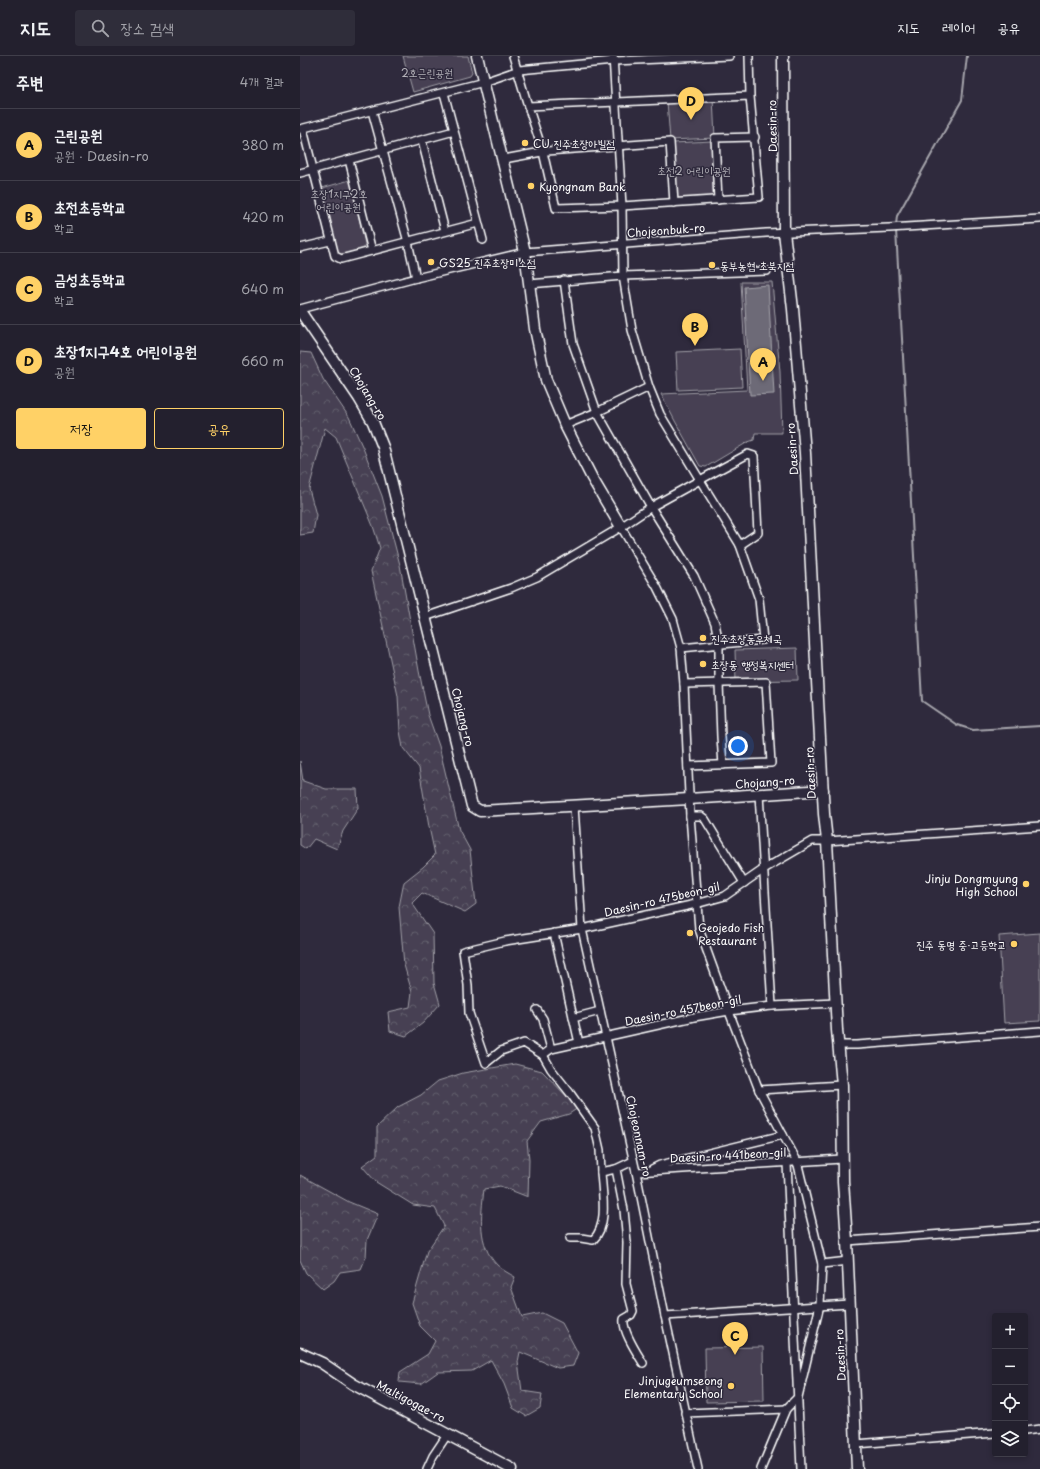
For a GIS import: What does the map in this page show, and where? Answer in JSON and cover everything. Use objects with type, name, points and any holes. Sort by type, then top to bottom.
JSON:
[{"type":"street","points":[[477,56],[504,159],[525,252],[535,329],[546,380],[565,425],[592,478],[657,587],[674,619],[681,648],[684,684],[690,816],[699,928],[759,1090],[797,1161]]},
{"type":"street","points":[[514,56],[543,152],[556,208],[622,206],[759,198],[755,137],[750,96],[749,56]]},
{"type":"street","points":[[478,223],[341,259],[335,256],[301,129],[484,82],[519,70],[613,58],[730,56]]},
{"type":"street","name":"Daesin-ro","points":[[783,56],[784,232],[793,309],[805,453],[823,790],[842,1085],[842,1158],[857,1469]]},
{"type":"street","points":[[613,58],[624,244],[623,276],[632,330],[649,388],[660,414],[740,545],[759,599],[763,640],[681,648]]},
{"type":"street","points":[[444,92],[482,240]]},
{"type":"street","points":[[528,106],[750,96]]},
{"type":"street","points":[[372,111],[382,152],[408,242],[416,278]]},
{"type":"street","points":[[300,173],[382,152],[454,131]]},
{"type":"street","points":[[718,200],[715,138],[755,137]]},
{"type":"street","points":[[422,141],[445,231]]},
{"type":"street","points":[[504,159],[543,152],[670,142],[674,203]]},
{"type":"street","points":[[349,160],[372,251]]},
{"type":"street","name":"Chojeonbuk-ro","points":[[300,310],[416,278],[525,252],[784,232],[1040,219]]},
{"type":"street","points":[[300,248],[330,240]]},
{"type":"street","points":[[529,284],[623,276],[767,271]]},
{"type":"street","points":[[564,280],[573,344],[597,412],[651,507],[694,576],[715,623],[719,644],[720,737],[723,765]]},
{"type":"street","name":"Chojang-ro","points":[[300,310],[359,398],[373,422],[383,447],[472,806],[480,811],[823,790]]},
{"type":"street","points":[[565,425],[649,388]]},
{"type":"street","points":[[425,617],[511,588],[537,577],[621,527],[651,507],[748,454],[754,456],[758,533],[740,545]]},
{"type":"street","points":[[684,684],[766,682],[771,763],[688,766]]},
{"type":"street","points":[[759,794],[772,1006]]},
{"type":"street","name":"Chojeonnam-ro","points":[[574,806],[582,929],[636,1172],[664,1316],[698,1469]]},
{"type":"street","points":[[690,816],[701,816],[704,819],[744,883]]},
{"type":"street","points":[[827,842],[1040,826]]},
{"type":"street","name":"Daesin-ro 475beon-gil","points":[[544,1056],[524,1043],[501,1051],[486,1063],[469,1013],[468,985],[463,950],[505,941],[582,929],[696,904],[725,896],[764,869],[812,841],[827,842]]},
{"type":"street","points":[[554,933],[579,1043]]},
{"type":"street","name":"Daesin-ro 457beon-gil","points":[[551,1049],[694,1017],[729,1011],[772,1006],[836,1003]]},
{"type":"street","points":[[536,1010],[543,1019],[551,1049],[544,1056],[555,1075],[574,1098],[595,1128],[600,1150],[603,1214],[602,1226],[593,1240],[570,1238]]},
{"type":"street","points":[[573,1018],[600,1011]]},
{"type":"street","points":[[839,1045],[857,1045],[1040,1031]]},
{"type":"street","points":[[759,1090],[842,1085]]},
{"type":"street","points":[[651,1171],[660,1165],[783,1134]]},
{"type":"street","name":"Daesin-ro 441beon-gil","points":[[636,1172],[842,1158]]},
{"type":"street","name":"Daesin-ro 441beon-gil","points":[[797,1161],[822,1264]]},
{"type":"street","points":[[601,1172],[616,1169],[633,1162]]},
{"type":"street","points":[[787,1162],[801,1469]]},
{"type":"street","points":[[616,1169],[624,1210],[626,1230],[626,1284],[633,1311],[631,1315],[624,1319],[624,1325],[626,1334],[643,1363]]},
{"type":"street","points":[[847,1241],[1040,1227]]},
{"type":"street","points":[[762,1469],[786,1410],[798,1397],[820,1305],[822,1264],[848,1262]]},
{"type":"street","points":[[664,1316],[849,1304]]},
{"type":"street","name":"Maltigogae-ro","points":[[300,1353],[322,1363],[353,1384],[512,1469]]},
{"type":"street","points":[[685,1413],[786,1410]]},
{"type":"street","points":[[1028,1430],[1040,1429]]},
{"type":"street","points":[[856,1444],[992,1433]]},
{"type":"street","points":[[427,1469],[433,1456],[447,1435]]},
{"type":"green space","name":"2호근린공원","points":[[403,56],[468,56],[472,73],[470,76],[413,92]]},
{"type":"green space","points":[[713,98],[715,138],[670,140],[667,101]]},
{"type":"green space","name":"초전2 어린이공원","points":[[712,141],[715,197],[677,200],[673,143]]},
{"type":"green space","name":"초장1지구2호 어린이공원","points":[[350,180],[365,244],[364,248],[341,254],[338,253],[322,188]]},
{"type":"green space","points":[[741,282],[772,282],[780,372],[782,433],[755,433],[754,440],[706,467],[700,466],[661,394],[747,390]]},
{"type":"green space","points":[[740,349],[742,387],[678,390],[676,352]]},
{"type":"green space","points":[[300,352],[311,353],[323,379],[349,417],[382,496],[400,565],[428,715],[439,746],[459,830],[470,850],[476,904],[465,912],[422,893],[412,903],[433,934],[434,983],[440,1004],[423,1023],[406,1036],[390,1031],[388,1012],[410,1007],[412,992],[404,965],[399,907],[404,882],[435,855],[419,768],[403,748],[400,731],[398,696],[371,571],[380,548],[373,526],[336,437],[325,428],[309,489],[316,515],[313,533],[300,535]]},
{"type":"green space","points":[[797,648],[798,680],[736,681],[735,650]]},
{"type":"green space","points":[[300,761],[303,781],[326,789],[357,789],[358,808],[343,831],[337,849],[314,839],[306,849],[300,845]]},
{"type":"green space","points":[[1040,933],[1040,1021],[1004,1023],[999,936]]},
{"type":"green space","points":[[515,1064],[542,1071],[578,1108],[569,1114],[541,1122],[527,1141],[529,1160],[528,1197],[500,1186],[484,1189],[482,1209],[483,1239],[486,1248],[497,1265],[515,1277],[511,1287],[522,1317],[542,1313],[562,1323],[578,1353],[573,1366],[558,1368],[520,1352],[518,1362],[522,1391],[542,1394],[540,1408],[526,1416],[513,1408],[504,1384],[491,1360],[472,1371],[438,1372],[421,1384],[399,1382],[400,1372],[428,1354],[435,1341],[420,1326],[412,1303],[427,1251],[444,1226],[435,1208],[413,1205],[376,1182],[362,1166],[377,1155],[377,1127],[398,1107],[421,1095],[438,1081],[463,1073]]},
{"type":"green space","points":[[300,1175],[349,1202],[378,1214],[367,1240],[366,1257],[361,1269],[340,1272],[334,1281],[323,1289],[306,1273],[300,1260]]},
{"type":"green space","points":[[763,1347],[764,1401],[706,1402],[705,1348]]},
{"type":"shaded area","points":[[768,285],[774,394],[750,395],[744,287]]},
{"type":"waterway","points":[[896,225],[897,216],[962,100],[967,56]]},
{"type":"waterway","points":[[896,230],[922,701],[957,725],[973,730],[1040,726]]},
{"type":"place","name":"초장1지구4호 어린이공원","points":[[691,120]]},
{"type":"place","name":"CU 진주초장아빌점","points":[[525,143]]},
{"type":"place","name":"Kyongnam Bank","points":[[531,186]]},
{"type":"place","name":"GS25 진주초장미소점","points":[[431,262]]},
{"type":"place","name":"동부농협 초북지점","points":[[712,265]]},
{"type":"place","name":"초전초등학교","points":[[695,346]]},
{"type":"place","name":"근린공원","points":[[763,381]]},
{"type":"place","name":"진주초장동우체국","points":[[703,638]]},
{"type":"place","name":"초장동 행정복지센터","points":[[703,664]]},
{"type":"place","name":"Jinju Dongmyung High School","points":[[1026,884]]},
{"type":"place","name":"Geojedo Fish Restaurant","points":[[690,933]]},
{"type":"place","name":"진주 동명 중·고등학교","points":[[1014,944]]},
{"type":"place","name":"금성초등학교","points":[[735,1355]]},
{"type":"place","name":"Jinjugeumseong Elementary School","points":[[731,1386]]}]
